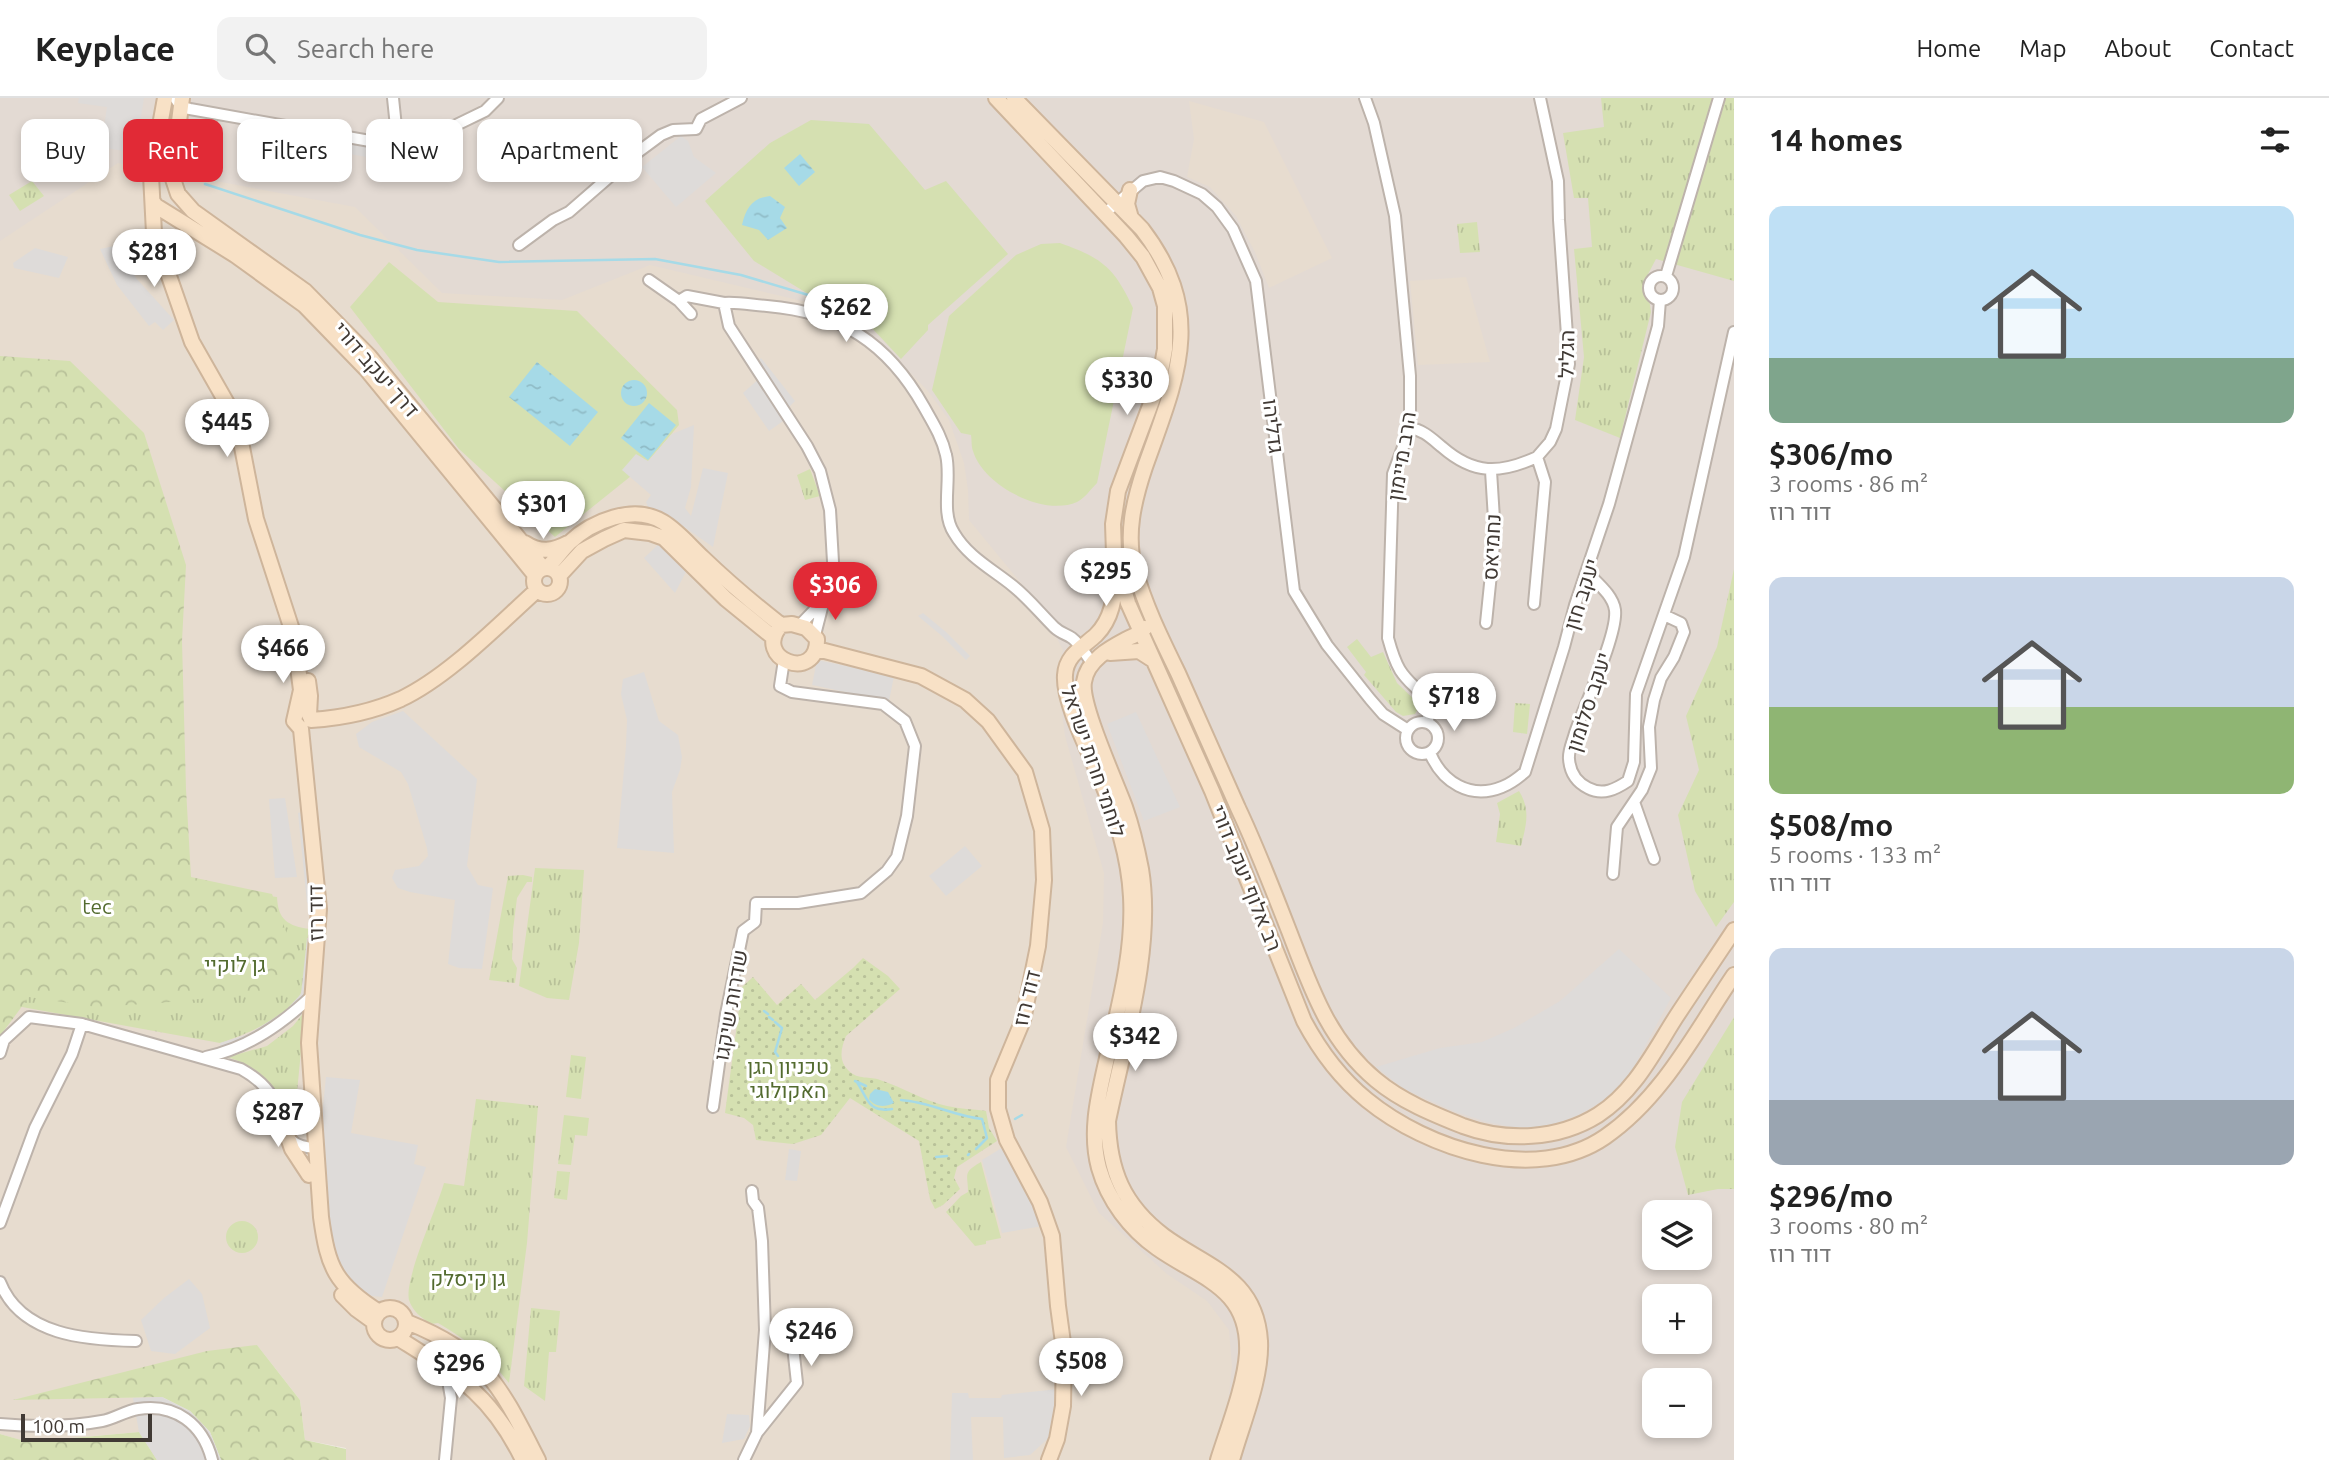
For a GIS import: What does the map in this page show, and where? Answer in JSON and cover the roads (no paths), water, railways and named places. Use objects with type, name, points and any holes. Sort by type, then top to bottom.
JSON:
[{"type":"main road","name":"רב אלוף יעקב דורי","points":[[996,98],[1110,208],[1131,219],[1158,250],[1172,277],[1178,300],[1181,331],[1172,389],[1137,490],[1131,516],[1133,565],[1152,618],[1255,844],[1323,1017],[1355,1060],[1379,1083],[1398,1096],[1447,1120],[1478,1131],[1517,1137],[1542,1136],[1572,1127],[1597,1116],[1639,1078],[1675,1018],[1734,930]]},
{"type":"main road","name":"רב אלוף יעקב דורי","points":[[1014,98],[1103,191],[1126,236],[1152,271],[1163,297],[1166,349],[1159,382],[1125,468],[1116,499],[1112,524],[1114,554],[1140,633],[1212,791],[1304,1021],[1316,1043],[1348,1082],[1368,1101],[1426,1136],[1490,1158],[1549,1158],[1604,1138],[1633,1115],[1678,1062],[1734,975]]},
{"type":"main road","points":[[162,208],[175,188],[172,176],[173,101]]},
{"type":"main road","points":[[162,208],[160,155],[165,116],[173,101]]},
{"type":"main road","points":[[1103,191],[1116,195],[1128,191],[1127,204],[1131,219]]},
{"type":"main road","name":"דוד רוז","points":[[162,208],[155,241],[192,342],[229,407],[241,442],[256,519],[295,636],[305,720],[319,909],[309,1043],[312,1098],[309,1175],[313,1225],[324,1268],[331,1282],[346,1300],[377,1317]]},
{"type":"main road","name":"דרך יעקב דורי","points":[[162,208],[198,215],[306,291],[369,356],[516,536],[544,576]]},
{"type":"main road","name":"דרך יעקב דורי","points":[[162,208],[235,255],[304,305],[367,370],[544,576]]},
{"type":"main road","points":[[516,536],[532,548],[547,551],[558,548],[623,514],[649,516],[663,522],[678,535],[778,631]]},
{"type":"main road","points":[[544,576],[582,551],[624,530],[650,533],[664,538],[726,599],[778,631],[799,626],[816,642],[809,660],[796,664],[784,660],[775,651],[778,631]]},
{"type":"main road","points":[[305,720],[353,715],[403,698],[451,666],[544,576],[570,542]]},
{"type":"main road","points":[[1096,635],[1111,612],[1114,601],[1114,554]]},
{"type":"main road","points":[[1079,647],[1133,615],[1152,618],[1140,633],[1097,658]]},
{"type":"main road","name":"דוד רוז","points":[[816,642],[921,676],[965,700],[988,722],[1025,772],[1042,830],[1044,880],[1038,946],[1023,1020],[998,1080],[998,1109],[1007,1140],[1040,1202],[1052,1236],[1064,1350],[1063,1406],[1057,1439],[1049,1460]]},
{"type":"main road","name":"לוחמי חרות ישראל","points":[[1079,647],[1067,665],[1066,689],[1072,711],[1116,819],[1123,844],[1131,897],[1128,955],[1096,1115],[1096,1148],[1105,1185],[1126,1219],[1158,1249],[1217,1284],[1232,1300],[1240,1315],[1247,1351],[1218,1460]]},
{"type":"main road","points":[[1097,658],[1131,650],[1139,651],[1153,660]]},
{"type":"main road","name":"לוחמי חרות ישראל","points":[[1097,658],[1083,682],[1085,698],[1131,825],[1143,895],[1140,960],[1108,1121],[1108,1143],[1118,1180],[1135,1208],[1166,1238],[1229,1276],[1249,1302],[1260,1339],[1260,1361],[1232,1460]]},
{"type":"main road","points":[[285,1129],[292,1149],[309,1175]]},
{"type":"main road","name":"דוד רוז","points":[[312,1148],[323,1229],[332,1265],[348,1290],[377,1317]]},
{"type":"main road","points":[[407,1322],[405,1331],[398,1338],[389,1340],[380,1336],[377,1317],[387,1308],[396,1308],[407,1322],[457,1347],[488,1373],[506,1398],[538,1460]]},
{"type":"main road","points":[[398,1338],[473,1389],[500,1419],[523,1460]]},
{"type":"street","points":[[393,98],[395,119]]},
{"type":"street","points":[[463,122],[485,111],[498,98]]},
{"type":"street","points":[[519,245],[552,220],[569,212],[661,135],[673,130],[696,129],[701,119],[741,98]]},
{"type":"street","name":"הרב מיימון","points":[[1365,98],[1374,123],[1395,216],[1410,376],[1410,428],[1394,474],[1388,638],[1401,672],[1424,695],[1429,709],[1428,722]]},
{"type":"street","name":"הגליל","points":[[1537,457],[1550,442],[1556,429],[1569,364],[1558,181],[1541,98]]},
{"type":"street","points":[[1666,276],[1719,98]]},
{"type":"street","points":[[173,101],[366,140]]},
{"type":"street","name":"גדליהו","points":[[1110,208],[1128,191],[1155,177],[1174,181],[1202,194],[1217,207],[1233,229],[1256,281],[1294,591],[1326,645],[1383,714],[1408,730]]},
{"type":"street","points":[[1666,276],[1672,282],[1673,291],[1668,298],[1660,300],[1650,295],[1649,283],[1654,277],[1666,276]]},
{"type":"street","points":[[649,281],[679,301],[691,314]]},
{"type":"street","points":[[679,301],[687,296],[724,303],[740,302],[788,308],[825,317],[867,338],[888,357],[914,389],[942,439],[947,459],[949,526],[955,536],[978,561],[1012,585],[1063,635],[1097,658]]},
{"type":"street","name":"יעקב חזן","points":[[1430,753],[1434,765],[1446,779],[1472,790],[1498,789],[1525,772],[1564,647],[1574,604],[1609,504],[1658,326],[1660,300]]},
{"type":"street","points":[[724,303],[729,326],[807,446],[820,471],[830,510],[834,579],[824,600],[816,642]]},
{"type":"street","name":"יעקב סלומון","points":[[1587,572],[1611,597],[1615,621],[1568,756],[1571,772],[1578,783],[1596,792],[1614,790],[1628,781],[1634,762],[1636,694],[1684,557],[1734,332]]},
{"type":"street","points":[[1410,428],[1420,430],[1455,459],[1491,471],[1522,464],[1537,457],[1545,482],[1534,604]]},
{"type":"street","name":"נחמיאס","points":[[1486,623],[1495,535],[1491,471]]},
{"type":"street","points":[[799,626],[824,600]]},
{"type":"street","points":[[1613,874],[1617,827],[1642,790],[1651,768],[1650,727],[1654,700],[1661,678],[1674,657],[1684,632],[1681,623],[1664,615]]},
{"type":"street","name":"שדרות שיקגו","points":[[713,1107],[733,972],[743,931],[755,922],[756,903],[797,903],[861,893],[887,871],[897,857],[907,816],[915,746],[905,721],[883,704],[792,692],[780,686],[784,660]]},
{"type":"street","points":[[1428,722],[1436,729],[1439,739],[1436,748],[1421,755],[1411,751],[1406,741],[1408,730],[1416,723],[1428,722]]},
{"type":"street","points":[[1634,802],[1654,859]]},
{"type":"street","points":[[205,1057],[226,1052],[256,1039],[288,1019],[314,994]]},
{"type":"street","points":[[0,1053],[4,1040],[29,1017],[82,1024],[205,1057],[241,1069],[258,1078],[277,1105],[290,1139],[297,1145],[312,1148]]},
{"type":"street","points":[[0,1223],[35,1128],[72,1054],[82,1024]]},
{"type":"street","points":[[752,1191],[758,1208],[762,1241],[765,1330],[757,1433]]},
{"type":"street","points":[[0,1282],[19,1309],[45,1327],[62,1334],[136,1341]]},
{"type":"street","points":[[744,1460],[757,1433],[797,1383],[791,1328],[765,1330]]},
{"type":"street","points":[[445,1460],[451,1388],[446,1369]]},
{"type":"street","points":[[449,1410],[458,1393],[473,1389]]},
{"type":"street","points":[[0,1424],[55,1425],[103,1421],[135,1409],[162,1406],[187,1418],[208,1444],[212,1460]]},
{"type":"water","points":[[800,154],[815,172],[799,186],[784,168]]},
{"type":"water","points":[[770,196],[785,207],[780,218],[787,228],[768,240],[759,230],[742,225],[751,205]]},
{"type":"water","points":[[537,362],[598,412],[570,446],[509,397]]},
{"type":"water","points":[[634,380],[643,384],[647,393],[643,402],[634,406],[625,402],[621,393],[625,384]]},
{"type":"water","points":[[649,403],[676,425],[648,460],[621,438]]},
{"type":"water","points":[[875,1089],[888,1092],[894,1103],[881,1106],[872,1102],[869,1099],[870,1094]]},
{"type":"waterway","points":[[205,184],[360,235],[417,250],[499,262],[655,259],[741,275],[815,297]]},
{"type":"waterway","points":[[764,1011],[768,1014]]},
{"type":"waterway","points":[[769,1017],[773,1020]]},
{"type":"waterway","points":[[775,1022],[782,1028],[775,1052],[778,1056]]},
{"type":"waterway","points":[[787,1063],[805,1069]]},
{"type":"waterway","points":[[855,1081],[866,1086]]},
{"type":"waterway","points":[[857,1082],[873,1107],[892,1109]]},
{"type":"waterway","points":[[901,1100],[982,1119],[987,1138],[976,1149]]},
{"type":"waterway","points":[[1015,1119],[1022,1115]]},
{"type":"waterway","points":[[936,1157],[947,1156]]},
{"type":"park label","name":"tec","points":[[97,906]]},
{"type":"park label","name":"גן לוקיי","points":[[235,964]]},
{"type":"park label","name":"טכניון הגן האקולוגי","points":[[788,1078]]},
{"type":"park label","name":"גן קיסלק","points":[[468,1278]]}]
